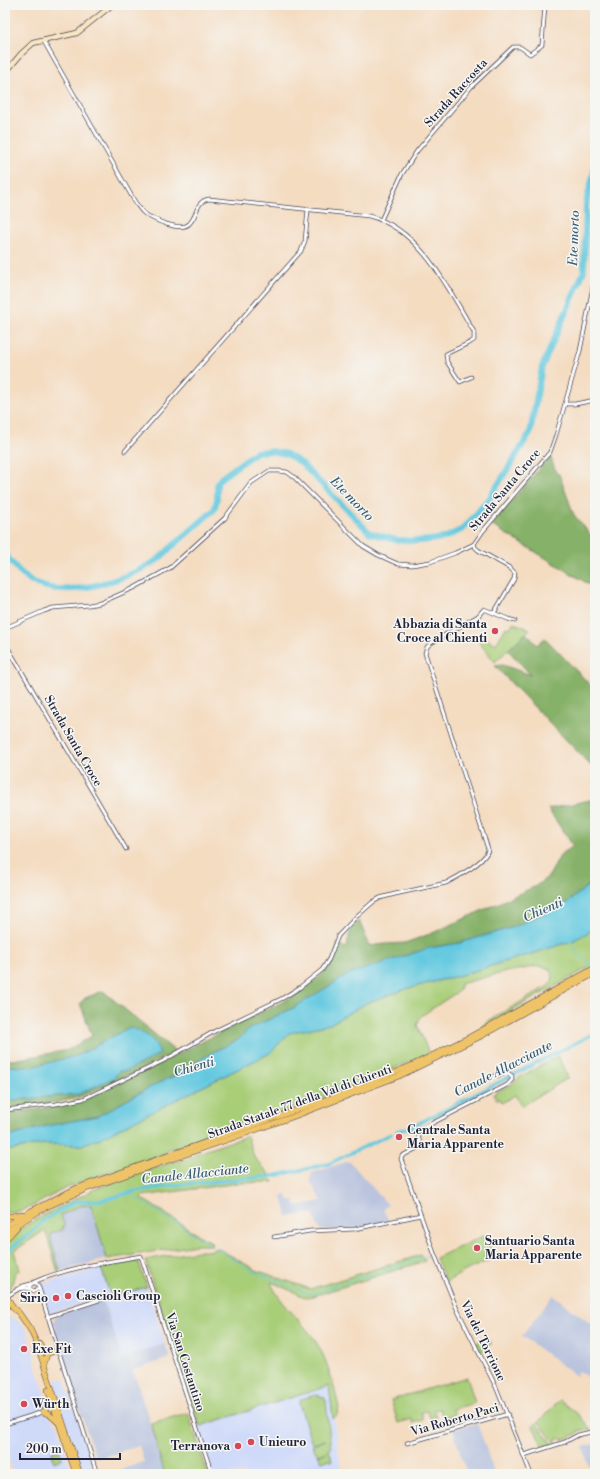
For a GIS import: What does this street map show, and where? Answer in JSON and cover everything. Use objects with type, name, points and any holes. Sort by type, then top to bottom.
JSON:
[{"type":"main road","points":[[5,73],[33,43],[77,33],[112,5]]},
{"type":"main road","name":"Strada Statale 77 della Val di Chienti","points":[[478,1035],[595,968]]},
{"type":"main road","name":"Strada Statale 77 della Val di Chienti","points":[[5,1226],[31,1211],[78,1190],[344,1093],[413,1065],[478,1035],[595,973]]},
{"type":"main road","points":[[5,1216],[22,1214],[61,1193],[78,1190]]},
{"type":"main road","points":[[5,1240],[11,1232],[23,1223],[66,1201],[78,1190]]},
{"type":"main road","name":"Strada Statale 77 della Val di Chienti","points":[[5,1232],[44,1208],[78,1190]]},
{"type":"main road","points":[[6,1296],[23,1318],[43,1350],[50,1352],[58,1350]]},
{"type":"main road","points":[[5,1301],[13,1307]]},
{"type":"main road","points":[[31,1332],[44,1365],[80,1474]]},
{"type":"main road","points":[[31,1332],[50,1397],[61,1425],[76,1474]]},
{"type":"main road","points":[[44,1365],[45,1357],[50,1352]]},
{"type":"main road","points":[[50,1397],[46,1409],[43,1412],[50,1415],[61,1425]]},
{"type":"street","name":"Strada Raccosta","points":[[381,220],[402,174],[417,151],[471,87],[513,47],[520,47],[530,54],[542,45],[545,5]]},
{"type":"street","points":[[43,40],[135,202],[145,214],[173,226],[180,227],[189,223],[200,203],[209,199],[369,216],[381,220],[404,234],[429,260],[474,332],[474,340],[446,354],[447,362],[460,382],[471,377]]},
{"type":"street","points":[[125,451],[301,251],[305,241],[308,210]]},
{"type":"street","name":"Strada Santa Croce","points":[[5,628],[44,610],[53,608],[78,607],[100,602],[134,588],[170,568],[225,518],[251,483],[269,471],[279,470],[287,472],[294,477],[363,546],[398,564],[412,565],[430,562],[474,544],[482,531],[550,452],[580,351],[595,277]]},
{"type":"street","points":[[565,404],[575,404],[595,400]]},
{"type":"street","points":[[474,544],[478,550],[510,568],[515,573],[514,578],[494,613]]},
{"type":"street","points":[[5,1110],[56,1104],[91,1095],[163,1061],[215,1031],[283,998],[299,988],[322,970],[329,959],[338,936],[367,906],[380,898],[446,883],[453,880],[486,857],[488,849],[425,653],[427,647],[431,644],[478,616],[484,609],[508,620],[515,621]]},
{"type":"street","name":"Strada Santa Croce","points":[[5,643],[126,849]]},
{"type":"street","name":"Via del Torrione","points":[[494,1076],[500,1076],[506,1073],[510,1074],[512,1080],[507,1085],[418,1132],[421,1146],[403,1155],[401,1158],[434,1253],[457,1309],[492,1378],[508,1414],[531,1474]]},
{"type":"street","points":[[274,1237],[310,1231],[355,1229],[421,1215]]},
{"type":"street","name":"Via San Costantino","points":[[44,1279],[98,1264],[141,1256],[212,1474]]},
{"type":"street","points":[[6,1296],[24,1285],[44,1279]]},
{"type":"street","points":[[17,1289],[37,1290],[44,1279]]},
{"type":"street","points":[[33,1283],[39,1286]]},
{"type":"street","points":[[32,1290],[33,1283]]},
{"type":"street","points":[[39,1286],[41,1298],[97,1474]]},
{"type":"street","points":[[32,1290],[41,1298]]},
{"type":"street","points":[[47,1317],[108,1297]]},
{"type":"street","points":[[5,1424],[43,1412]]},
{"type":"street","name":"Via Roberto Paci","points":[[407,1443],[508,1414]]},
{"type":"street","points":[[524,1456],[565,1442],[578,1435],[595,1431]]},
{"type":"shaded area","points":[[345,1162],[350,1162],[388,1205],[383,1209],[389,1222],[355,1229],[321,1230],[316,1223],[313,1213],[287,1217],[282,1196],[287,1195],[289,1200],[294,1200],[296,1206],[322,1201],[310,1181],[312,1173]]},
{"type":"shaded area","points":[[91,1205],[107,1259],[60,1271],[51,1240],[51,1233],[63,1230],[61,1215],[79,1206]]},
{"type":"shaded area","points":[[101,1268],[111,1297],[147,1287],[165,1344],[122,1359],[102,1297],[49,1314],[41,1289],[44,1283]]},
{"type":"shaded area","points":[[553,1295],[595,1327],[595,1383],[579,1371],[576,1376],[522,1336]]},
{"type":"shaded area","points":[[103,1300],[122,1358],[165,1344],[170,1358],[133,1370],[165,1474],[108,1474],[144,1462],[139,1446],[96,1459],[84,1423],[84,1418],[82,1418],[77,1401],[77,1395],[75,1395],[54,1329],[56,1328],[53,1324],[55,1317],[59,1314]]},
{"type":"shaded area","points":[[5,1315],[17,1320],[27,1331],[34,1354],[36,1367],[46,1397],[47,1402],[45,1408],[48,1415],[57,1424],[72,1474],[13,1474],[5,1446]]},
{"type":"shaded area","points":[[64,1378],[94,1471],[85,1474],[82,1474],[54,1381]]},
{"type":"shaded area","points":[[329,1385],[342,1474],[212,1474],[196,1427]]},
{"type":"shaded area","points":[[477,1423],[495,1474],[467,1474],[453,1430]]},
{"type":"shaded area","points":[[593,1444],[595,1449],[595,1464],[589,1467],[583,1447]]},
{"type":"green space","points":[[550,456],[557,474],[559,474],[574,515],[595,540],[595,588],[491,525]]},
{"type":"green space","points":[[513,623],[530,629],[495,662],[477,640],[480,635],[496,644],[506,627],[510,628]]},
{"type":"green space","points":[[526,633],[537,645],[545,638],[595,690],[595,770],[495,666],[503,665],[531,675],[508,650]]},
{"type":"green space","points":[[595,799],[595,880],[568,902],[514,927],[459,943],[429,948],[293,1008],[249,1029],[238,1040],[211,1053],[172,1077],[158,1083],[98,1116],[46,1126],[5,1138],[5,1113],[56,1107],[92,1097],[290,998],[311,984],[326,970],[335,954],[338,943],[345,948],[347,947],[351,930],[359,921],[370,946],[405,943],[435,932],[536,886],[549,876],[561,854],[573,846],[548,809]]},
{"type":"green space","points":[[595,929],[595,964],[482,1027],[486,1022],[547,987],[553,979],[550,969],[539,966],[506,972],[460,984],[460,990],[421,1016],[417,1025],[429,1053],[357,1085],[171,1149],[163,1154],[76,1184],[21,1211],[5,1213],[5,1151],[44,1144],[81,1145],[100,1138],[270,1053],[289,1033],[330,1024],[368,1002],[409,988],[454,977],[541,951],[572,941]]},
{"type":"green space","points":[[103,991],[176,1052],[77,1098],[58,1102],[5,1108],[5,1101],[79,1094],[115,1077],[119,1071],[126,1071],[143,1061],[130,1027],[79,1055],[32,1067],[5,1066],[5,1059],[13,1060],[68,1050],[92,1036],[80,1003],[85,998]]},
{"type":"green space","points":[[558,1056],[568,1078],[522,1106],[515,1095],[502,1103],[499,1099],[497,1100],[493,1094],[512,1084],[520,1077]]},
{"type":"green space","points":[[247,1136],[254,1157],[269,1174],[273,1182],[239,1183],[142,1196],[141,1198],[210,1241],[212,1245],[196,1245],[107,1259],[91,1205],[79,1206],[61,1215],[65,1227],[62,1227],[63,1230],[51,1233],[51,1240],[60,1271],[58,1272],[45,1230],[14,1251],[20,1270],[15,1272],[12,1285],[7,1292],[5,1289],[5,1246],[12,1236],[19,1230],[38,1218],[95,1189],[172,1162],[189,1158],[198,1153]]},
{"type":"green space","points":[[485,1235],[494,1258],[467,1270],[446,1282],[436,1258]]},
{"type":"green space","points":[[217,1248],[256,1270],[310,1289],[421,1255],[425,1261],[307,1298],[272,1282],[271,1283],[279,1297],[312,1336],[322,1352],[329,1370],[339,1407],[337,1415],[333,1419],[329,1386],[200,1426],[146,1261],[150,1259],[198,1251],[208,1251]]},
{"type":"green space","points":[[136,1261],[139,1263],[147,1287],[111,1297],[101,1268]]},
{"type":"green space","points":[[485,1338],[492,1343],[480,1352],[476,1344]]},
{"type":"green space","points":[[467,1377],[475,1403],[453,1409],[455,1415],[443,1418],[440,1409],[434,1410],[436,1417],[430,1418],[428,1411],[421,1412],[423,1420],[413,1423],[412,1419],[398,1423],[391,1400]]},
{"type":"green space","points":[[316,1395],[324,1397],[326,1401],[331,1449],[329,1449],[332,1461],[327,1460],[322,1462],[319,1456],[327,1452],[318,1455],[312,1446],[326,1440],[312,1444],[299,1403],[301,1399]]},
{"type":"green space","points":[[560,1400],[579,1415],[591,1430],[577,1432],[577,1434],[562,1440],[560,1438],[556,1439],[555,1443],[538,1422]]},
{"type":"green space","points":[[188,1413],[208,1474],[165,1474],[151,1423]]},
{"type":"green space","points":[[536,1423],[552,1444],[543,1447],[533,1426]]},
{"type":"green space","points":[[59,1450],[62,1459],[54,1462],[52,1452]]},
{"type":"water","name":"Chienti","points":[[595,880],[595,929],[572,941],[454,977],[409,988],[368,1002],[330,1024],[289,1033],[270,1053],[100,1138],[81,1145],[44,1144],[5,1151],[5,1138],[46,1126],[98,1116],[158,1083],[172,1077],[211,1053],[238,1040],[249,1029],[293,1008],[349,974],[429,948],[459,943],[514,927],[568,902]]},
{"type":"water","points":[[130,1027],[149,1037],[156,1044],[160,1054],[126,1071],[119,1071],[115,1077],[79,1094],[5,1101],[5,1066],[32,1067],[79,1055]]},
{"type":"waterway","name":"Ete morto","points":[[5,554],[25,576],[33,582],[46,587],[61,589],[95,586],[127,575],[142,569],[157,560],[214,510],[217,499],[217,483],[221,478],[256,452],[271,451],[287,454],[301,463],[370,533],[396,540],[421,541],[444,538],[463,529],[489,499],[530,433],[542,367],[584,271],[586,203],[595,167]]},
{"type":"waterway","points":[[571,940],[575,951],[591,965]]},
{"type":"waterway","name":"Canale Allacciante","points":[[397,1131],[411,1127],[595,1033]]},
{"type":"waterway","name":"Canale Allacciante","points":[[10,1249],[44,1220],[75,1202],[103,1200],[136,1191],[175,1185],[274,1176],[328,1164],[391,1134]]},
{"type":"waterway","points":[[128,1193],[211,1245]]},
{"type":"waterway","points":[[217,1248],[252,1271],[310,1294],[428,1256]]},
{"type":"place","name":"Abbazia di Santa Croce al Chienti","points":[[495,631]]},
{"type":"place","name":"Centrale Santa Maria Apparente","points":[[399,1137]]},
{"type":"place","name":"Santuario Santa Maria Apparente","points":[[477,1248]]},
{"type":"place","name":"Cascioli Group","points":[[68,1296]]},
{"type":"place","name":"Sirio","points":[[56,1298]]},
{"type":"place","name":"Exe Fit","points":[[24,1349]]},
{"type":"place","name":"Würth","points":[[24,1404]]},
{"type":"place","name":"Unieuro","points":[[251,1442]]},
{"type":"place","name":"Terranova","points":[[238,1446]]}]
